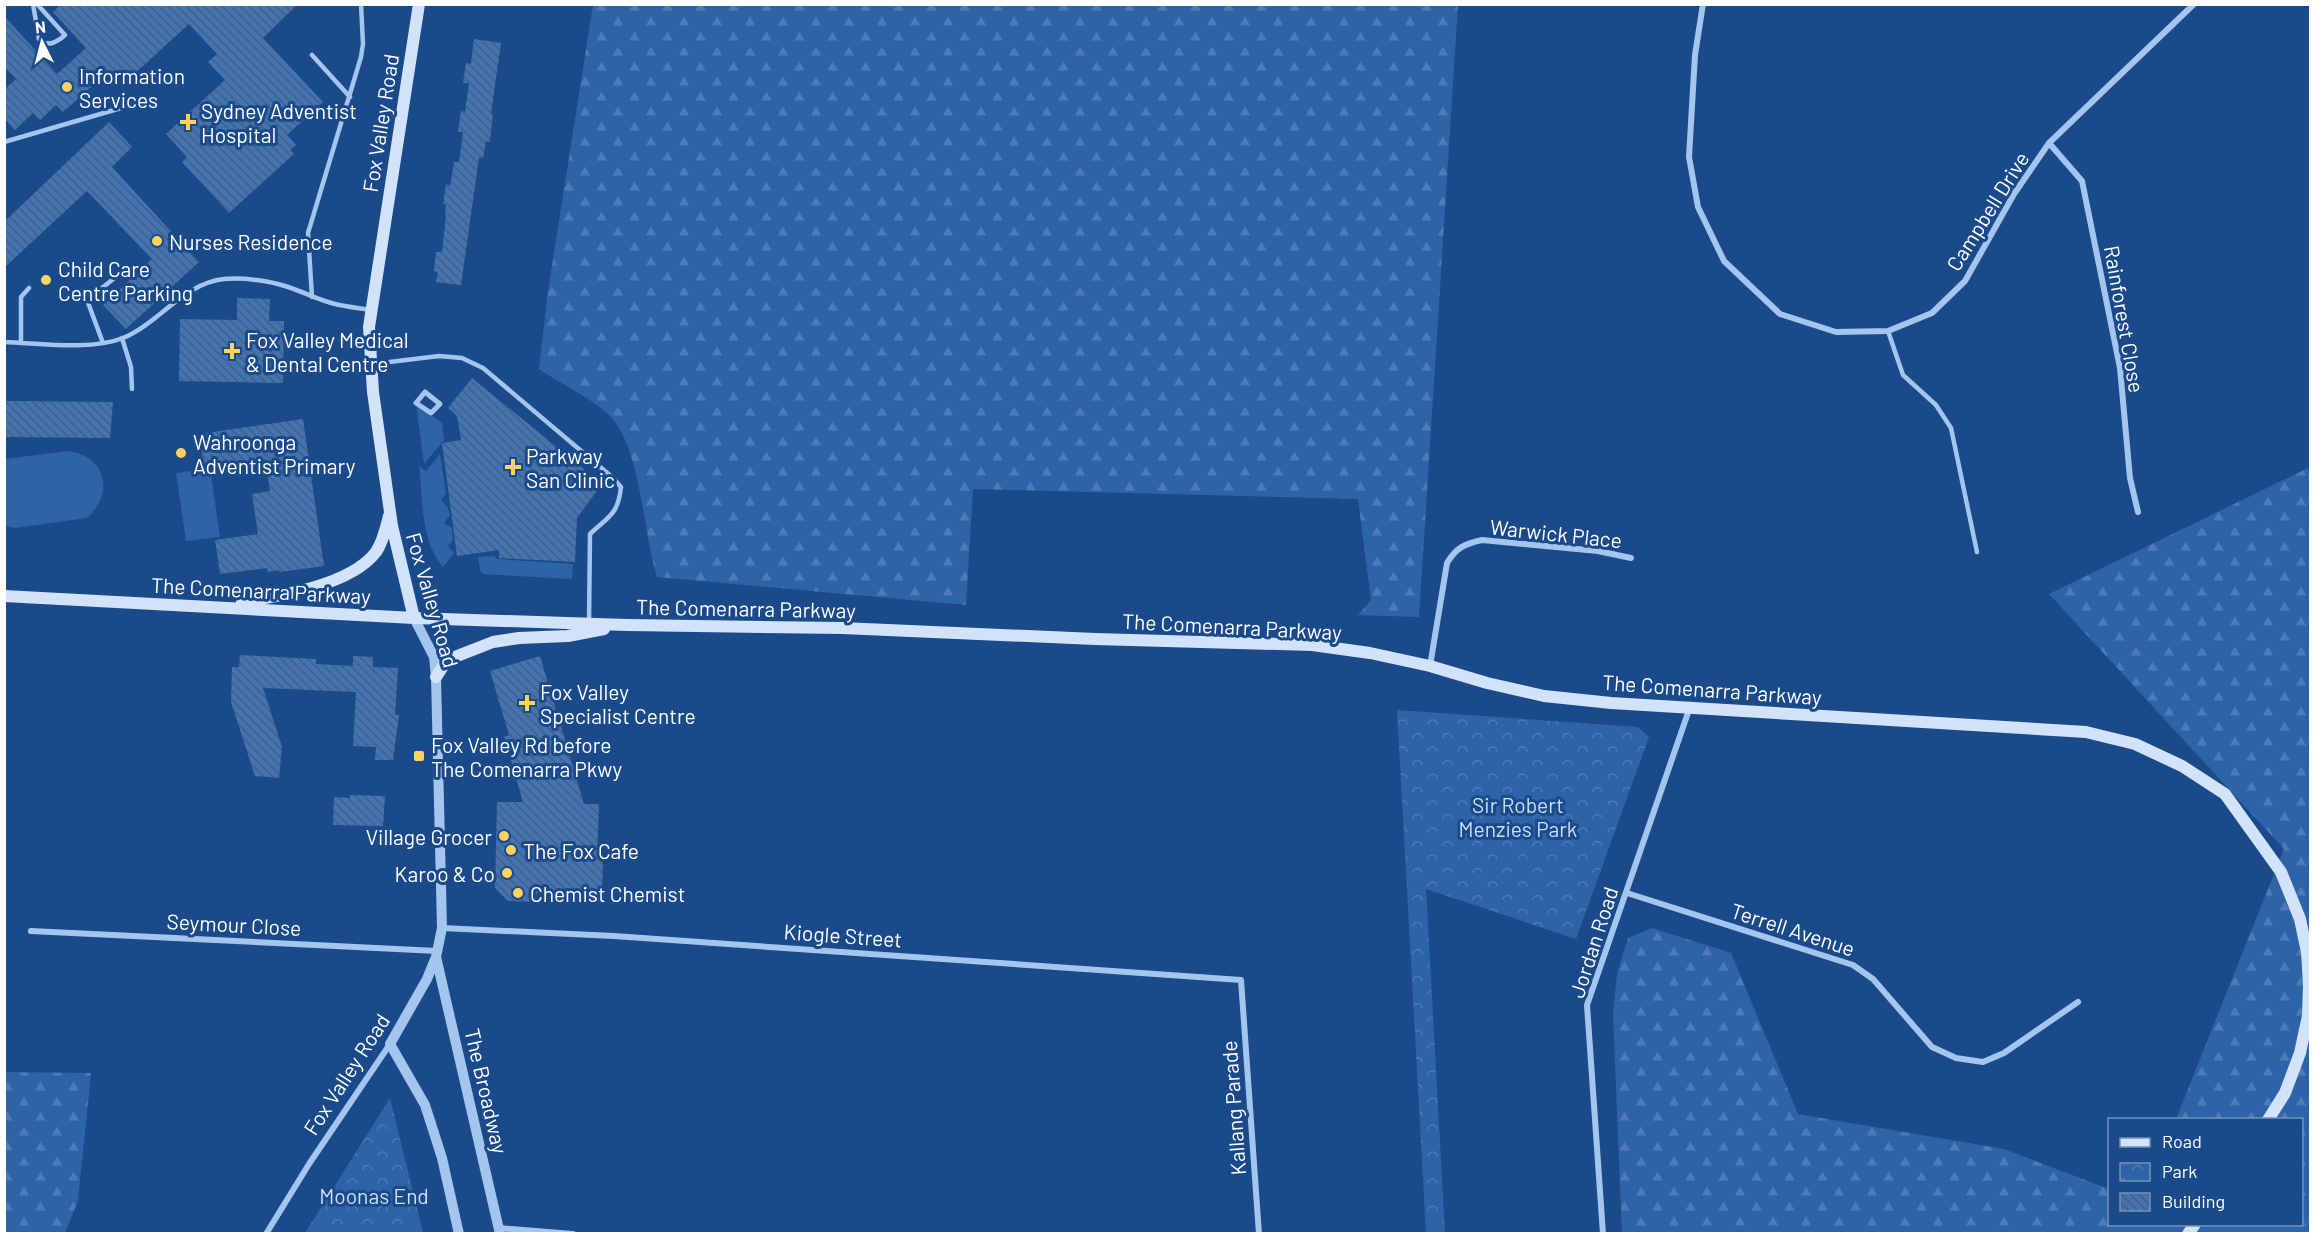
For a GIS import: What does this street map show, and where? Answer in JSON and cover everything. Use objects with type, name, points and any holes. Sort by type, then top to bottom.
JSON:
[{"type":"main road","name":"Fox Valley Road","points":[[414,618],[390,512],[370,364],[371,310],[419,4]]},
{"type":"main road","points":[[218,606],[280,596],[313,588],[344,576],[376,551],[390,512]]},
{"type":"main road","name":"The Comenarra Parkway","points":[[4,596],[414,618],[627,625],[842,628],[1095,639],[1312,645],[1370,653],[1430,666],[1487,683],[1544,696],[1611,703],[2086,732],[2136,744],[2182,766],[2225,794],[2281,872],[2300,919],[2307,952],[2308,1016],[2300,1053],[2285,1093],[2269,1118]]},
{"type":"main road","points":[[436,677],[445,663],[452,658],[494,642],[519,638],[568,636],[627,625]]},
{"type":"street","name":"Campbell Drive","points":[[1703,4],[1695,55],[1689,157],[1698,207],[1724,261],[1780,314],[1836,332],[1888,332],[1932,313],[1965,281],[2014,194],[2049,143],[2194,4]]},
{"type":"street","name":"Rainforest Close","points":[[2049,143],[2082,181],[2120,369],[2130,478],[2138,512]]},
{"type":"street","name":"Warwick Place","points":[[1430,666],[1447,563],[1454,551],[1465,544],[1482,540],[1598,551],[1631,558]]},
{"type":"street","name":"Fox Valley Road","points":[[266,1233],[309,1164],[390,1044],[414,1004],[436,954],[442,928],[436,677],[434,657],[414,618]]},
{"type":"street","name":"Jordan Road","points":[[1603,1233],[1587,1005],[1690,707]]},
{"type":"street","name":"Terrell Avenue","points":[[1627,893],[1853,965],[1873,979],[1932,1047],[1956,1058],[1983,1062],[2004,1053],[2078,1002]]},
{"type":"street","name":"Kiogle Street","points":[[442,928],[614,936],[1241,980]]},
{"type":"street","name":"Seymour Close","points":[[31,931],[436,954]]},
{"type":"street","name":"The Broadway","points":[[436,954],[499,1231]]},
{"type":"street","name":"Kallang Parade","points":[[1241,980],[1259,1233]]},
{"type":"street","points":[[390,1044],[425,1105],[442,1158],[459,1233]]},
{"type":"street","points":[[499,1231],[573,1233]]},
{"type":"lane","points":[[35,4],[66,35],[53,43],[42,42],[39,39],[35,4]]},
{"type":"lane","points":[[312,297],[308,232],[350,97],[363,44],[361,4]]},
{"type":"lane","points":[[312,55],[350,97]]},
{"type":"lane","points":[[4,142],[135,104]]},
{"type":"lane","points":[[103,344],[87,300],[117,276]]},
{"type":"lane","points":[[4,342],[103,344],[122,338],[146,326],[203,284],[225,279],[263,282],[288,287],[335,304],[371,310]]},
{"type":"lane","points":[[21,342],[21,297],[29,288]]},
{"type":"lane","points":[[1888,332],[1903,375],[1936,405],[1951,428],[1977,552]]},
{"type":"lane","points":[[122,338],[131,368],[132,389]]},
{"type":"lane","points":[[370,364],[439,356],[462,358],[473,363],[492,376],[621,487],[619,505],[608,519],[590,534],[589,623]]},
{"type":"green space","points":[[593,5],[1458,5],[1419,617],[1358,615],[1371,600],[1358,499],[973,489],[966,605],[657,577],[635,468],[620,429],[602,409],[539,369],[548,291]]},
{"type":"green space","points":[[416,403],[442,423],[444,440],[424,464]]},
{"type":"green space","points":[[68,451],[81,454],[98,468],[103,487],[96,508],[87,518],[15,528],[5,526],[5,459]]},
{"type":"green space","points":[[440,454],[446,493],[441,500],[447,506],[450,515],[444,523],[452,528],[453,540],[448,546],[454,553],[443,567],[426,532],[419,466],[426,471]]},
{"type":"green space","points":[[2310,467],[2310,1233],[1622,1234],[1613,1013],[1617,974],[1628,938],[1652,928],[1731,953],[1798,1114],[2004,1149],[2108,1189],[2108,1226],[2303,1226],[2303,1118],[2176,1118],[2284,849],[2049,594]]},
{"type":"green space","points":[[210,468],[220,537],[186,541],[176,473]]},
{"type":"green space","points":[[494,556],[497,559],[573,564],[572,579],[483,574],[478,557]]},
{"type":"green space","name":"Sir Robert Menzies Park","points":[[1397,710],[1638,727],[1649,737],[1576,939],[1426,889],[1445,1233],[1426,1233]]},
{"type":"green space","points":[[5,1072],[91,1073],[78,1201],[65,1233],[5,1233]]},
{"type":"green space","name":"Moonas End","points":[[390,1098],[423,1233],[305,1233]]},
{"type":"building","points":[[61,4],[298,4],[263,38],[323,102],[287,135],[296,145],[290,150],[294,154],[229,213],[182,162],[187,157],[166,134],[225,80],[208,62],[217,54],[189,24],[121,86],[108,72],[63,112],[56,105],[40,120],[33,113],[15,130],[4,118],[4,90],[16,79],[4,67],[4,16],[57,74],[86,48],[53,12]]},
{"type":"building","points":[[474,39],[501,43],[491,113],[493,114],[490,142],[486,141],[483,158],[479,158],[461,285],[436,282],[438,272],[434,271],[436,252],[442,252],[446,215],[446,204],[443,204],[446,184],[450,186],[454,162],[459,162],[463,132],[458,132],[461,111],[465,112],[469,83],[463,83],[466,63],[471,64]]},
{"type":"building","name":"Nurses Residence","points":[[109,122],[132,147],[112,167],[199,262],[126,329],[103,305],[152,259],[87,191],[4,268],[4,222]]},
{"type":"building","name":"Fox Valley Medical & Dental Centre","points":[[237,298],[270,299],[269,321],[284,321],[283,383],[179,381],[180,319],[237,320]]},
{"type":"building","name":"Parkway San Clinic","points":[[472,378],[602,484],[577,518],[575,562],[499,558],[499,550],[457,556],[442,443],[461,440],[457,416],[448,408]]},
{"type":"building","points":[[4,401],[113,402],[110,438],[4,437]]},
{"type":"building","points":[[303,419],[324,566],[280,572],[279,570],[268,572],[267,568],[220,574],[215,540],[258,534],[252,494],[270,491],[265,459],[204,468],[199,434]]},
{"type":"building","points":[[240,655],[316,659],[316,664],[353,666],[353,656],[373,657],[373,667],[398,668],[395,715],[399,715],[393,760],[375,760],[376,747],[353,746],[356,692],[263,688],[282,747],[279,778],[255,776],[231,702],[232,667],[239,667]]},
{"type":"building","points":[[540,656],[584,804],[599,804],[597,858],[603,858],[602,895],[535,894],[534,902],[508,901],[495,888],[497,802],[523,802],[504,737],[509,735],[490,671]]},
{"type":"building","points":[[350,795],[385,796],[383,826],[333,825],[334,797],[350,798]]},
{"type":"place","name":"Information Services","points":[[67,87]]},
{"type":"place","name":"Sydney Adventist Hospital","points":[[188,122]]},
{"type":"place","name":"Nurses Residence","points":[[157,241]]},
{"type":"place","name":"Child Care Centre Parking","points":[[46,280]]},
{"type":"place","name":"Fox Valley Medical & Dental Centre","points":[[232,351]]},
{"type":"place","name":"Wahroonga Adventist Primary","points":[[181,453]]},
{"type":"place","name":"Parkway San Clinic","points":[[513,467]]},
{"type":"place","name":"Fox Valley Specialist Centre","points":[[527,703]]},
{"type":"place","name":"Fox Valley Rd before The Comenarra Pkwy","points":[[419,756]]},
{"type":"place","name":"Village Grocer","points":[[504,836]]},
{"type":"place","name":"The Fox Cafe","points":[[511,850]]},
{"type":"place","name":"Karoo & Co","points":[[507,873]]},
{"type":"place","name":"Chemist Chemist","points":[[518,893]]}]
